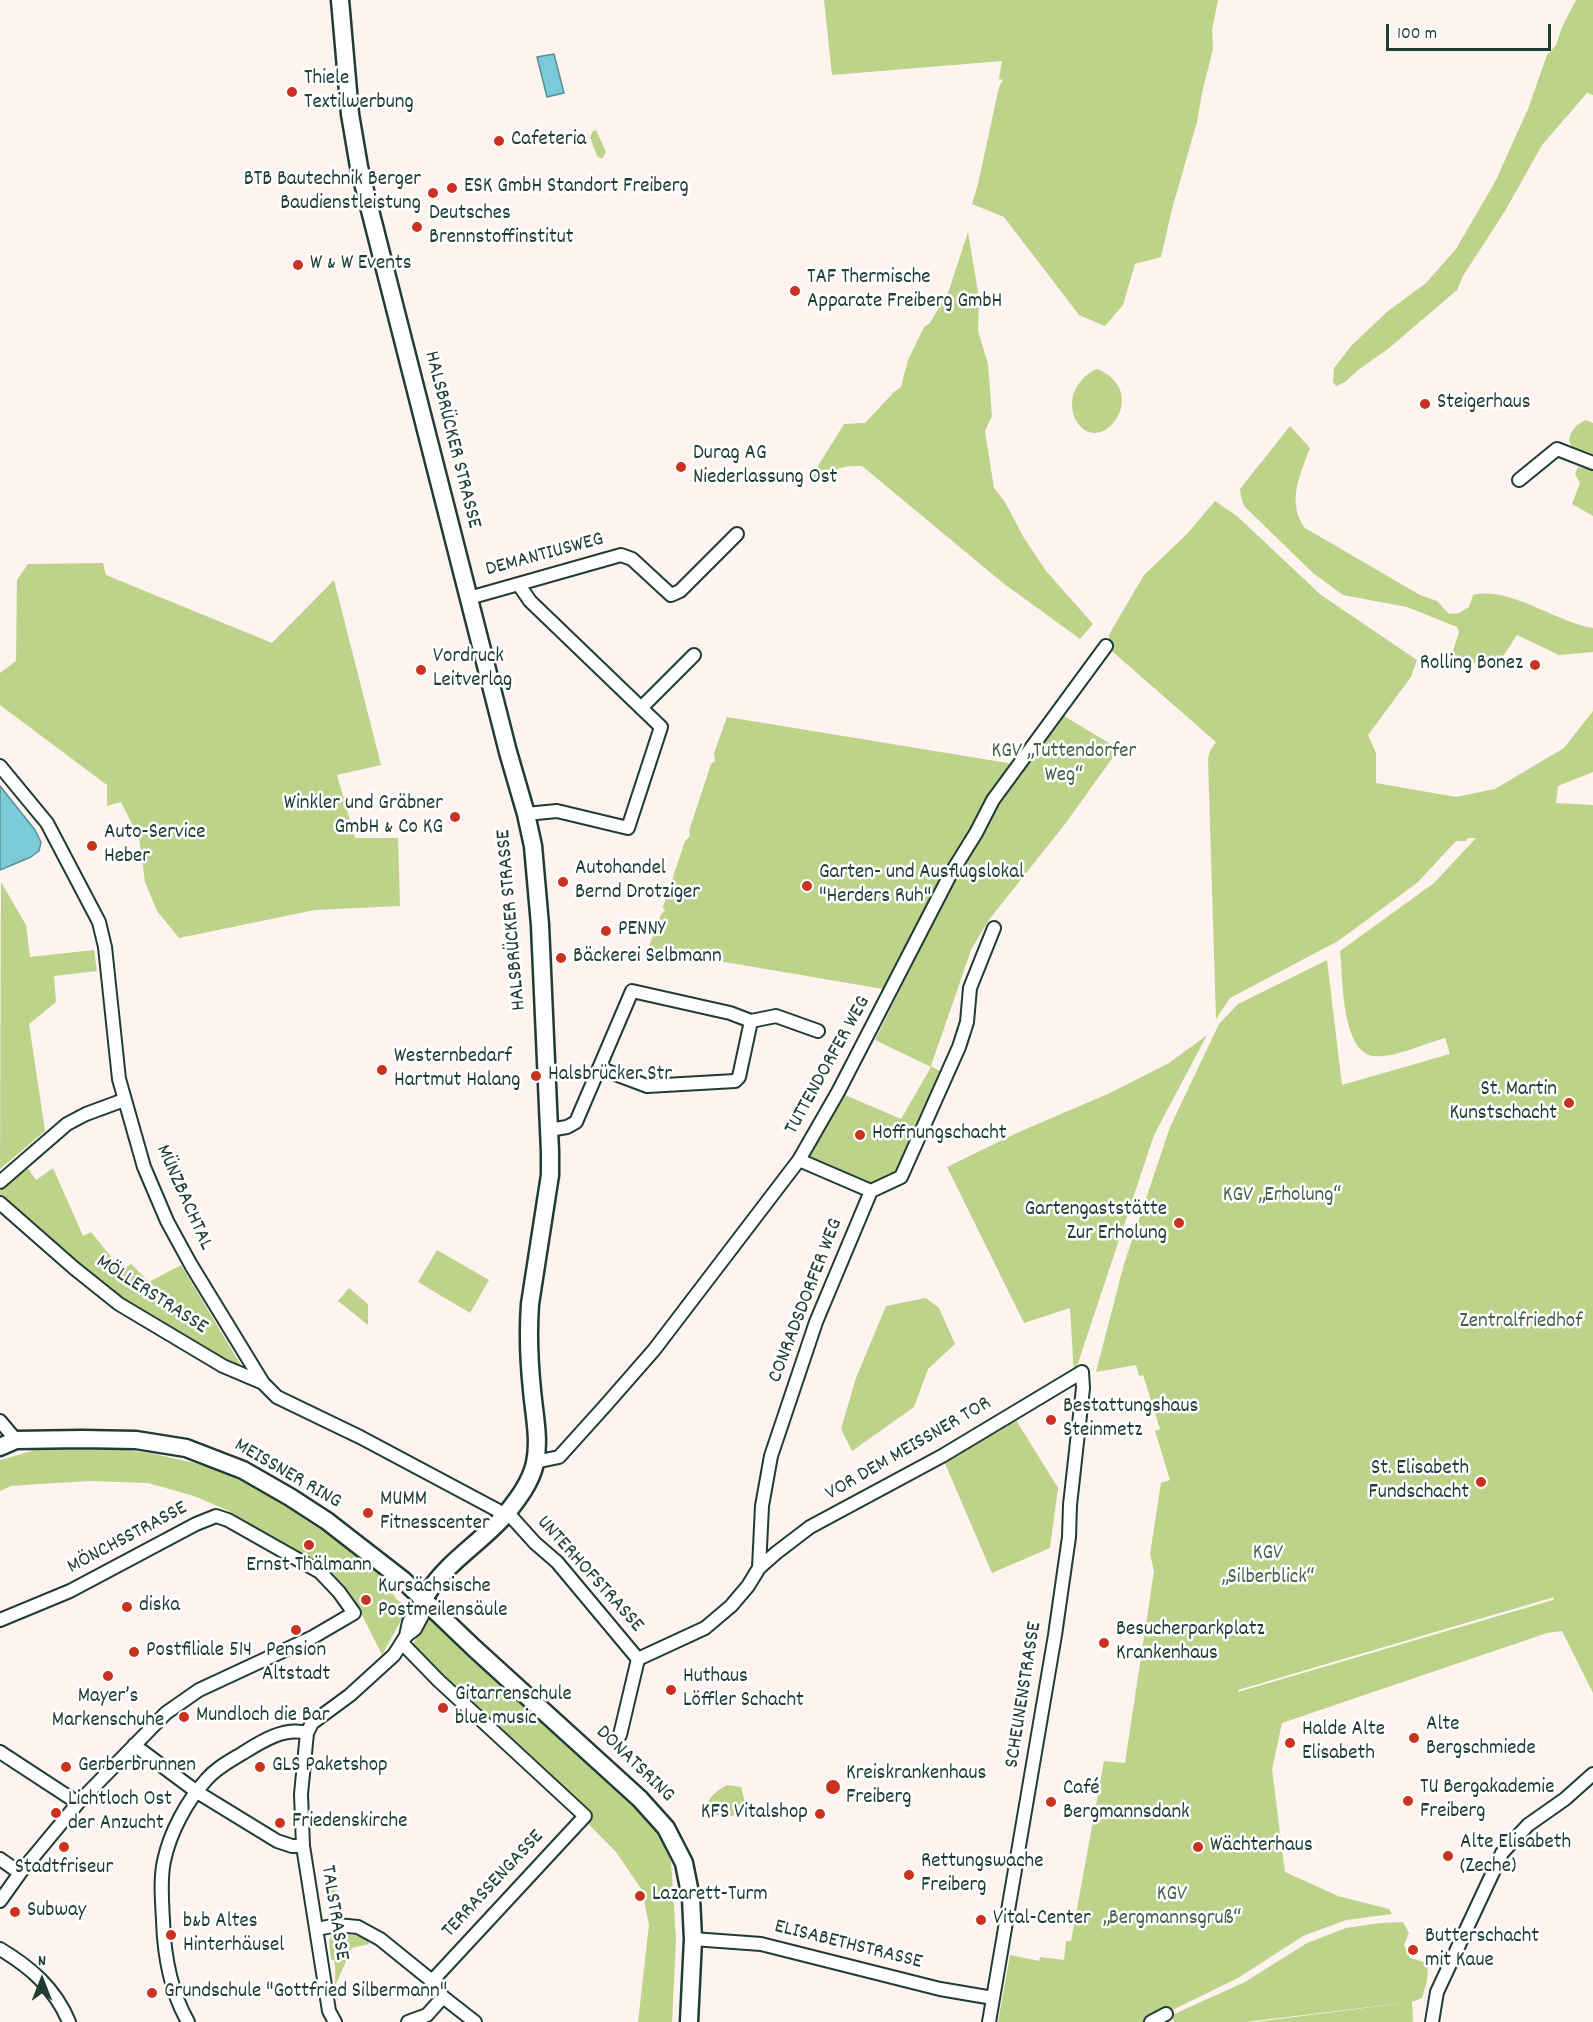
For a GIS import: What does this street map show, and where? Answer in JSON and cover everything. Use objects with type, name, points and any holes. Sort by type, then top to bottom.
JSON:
[{"type":"main road","name":"HALSBRÜCKER STRASSE","points":[[340,0],[350,114],[359,167],[508,752],[526,814],[533,846],[540,925],[550,1175],[530,1304],[532,1388],[537,1437],[535,1462],[522,1492],[505,1514],[445,1570],[432,1584],[424,1599]]},
{"type":"main road","name":"MEISSNER RING","points":[[0,1446],[16,1440],[136,1440],[186,1448],[243,1470],[327,1521],[424,1599]]},
{"type":"main road","name":"DONATSRING","points":[[424,1599],[466,1641],[640,1799],[666,1828],[684,1863],[691,1898],[693,1939],[689,2022]]},
{"type":"street","points":[[1519,480],[1557,449],[1593,463]]},
{"type":"street","name":"DEMANTIUSWEG","points":[[469,598],[621,555],[632,559],[671,595],[680,591],[737,534]]},
{"type":"street","points":[[519,585],[530,601],[661,727],[628,828],[556,811],[526,814]]},
{"type":"street","name":"TUTTENDORFER WEG","points":[[535,1462],[559,1457],[625,1384],[654,1350],[799,1160],[838,1092],[950,875],[993,800],[1106,646]]},
{"type":"street","points":[[641,708],[694,655]]},
{"type":"street","name":"MÜNZBACHTAL","points":[[0,766],[47,823],[99,922],[104,940],[118,1070],[124,1100],[144,1167],[167,1221],[191,1265],[263,1383],[278,1397],[381,1448],[505,1514]]},
{"type":"street","points":[[799,1160],[871,1191],[901,1177],[959,1047],[967,1022],[970,988],[994,928]]},
{"type":"street","points":[[549,1130],[567,1127],[576,1122],[632,991],[730,1013],[751,1021],[776,1016],[818,1031]]},
{"type":"street","points":[[599,1068],[647,1086],[735,1081],[739,1077],[751,1021]]},
{"type":"street","points":[[0,1182],[67,1124],[86,1114],[124,1100]]},
{"type":"street","name":"CONRADSDORFER WEG","points":[[759,1568],[762,1506],[771,1456],[816,1322],[871,1191]]},
{"type":"street","name":"MÖLLERSTRASSE","points":[[0,1203],[120,1304],[223,1366],[263,1383]]},
{"type":"street","name":"VOR DEM MEISSNER TOR","points":[[759,1568],[810,1527],[942,1456],[1082,1372]]},
{"type":"street","name":"SCHEUNENSTRASSE","points":[[988,2022],[1058,1618],[1069,1537],[1071,1495],[1083,1389],[1082,1372]]},
{"type":"street","points":[[0,1421],[16,1440]]},
{"type":"street","name":"UNTERHOFSTRASSE","points":[[505,1514],[556,1562],[638,1659],[620,1735]]},
{"type":"street","name":"MÖNCHSSTRASSE","points":[[0,1620],[70,1591],[196,1524],[216,1516],[228,1520],[320,1572],[354,1612],[313,1637],[199,1690],[166,1713],[134,1745]]},
{"type":"street","points":[[638,1659],[705,1628],[732,1606],[759,1568]]},
{"type":"street","points":[[188,2022],[169,1972],[163,1943],[163,1862],[179,1819],[197,1792],[217,1770],[252,1748],[287,1732],[296,1730],[307,1733],[312,1723],[350,1695],[383,1665],[415,1629],[422,1616],[424,1599]]},
{"type":"street","name":"TERRASSENGASSE","points":[[404,1639],[438,1680],[585,1816],[432,1981]]},
{"type":"street","name":"TALSTRASSE","points":[[307,1733],[301,1794],[303,1845],[332,2021]]},
{"type":"street","points":[[0,1901],[78,1803],[134,1745],[197,1792],[277,1841],[292,1846],[303,1845]]},
{"type":"street","points":[[0,1752],[78,1803]]},
{"type":"street","points":[[1432,2022],[1437,1992],[1502,1853],[1528,1825],[1593,1774]]},
{"type":"street","points":[[0,1859],[20,1873]]},
{"type":"street","points":[[317,1929],[338,1925],[358,1927],[380,1939],[432,1981],[443,1997],[475,2022]]},
{"type":"street","name":"ELISABETHSTRASSE","points":[[693,1939],[761,1944],[940,1989],[993,1998]]},
{"type":"street","points":[[0,1949],[34,1972],[48,1987],[69,2022]]},
{"type":"street","points":[[408,2022],[427,2015],[443,1997]]},
{"type":"street","points":[[1151,2022],[1166,2014]]},
{"type":"green space","points":[[824,0],[1218,0],[1212,30],[1213,49],[1197,122],[1161,257],[1135,264],[1123,305],[1105,326],[1079,315],[1004,217],[972,204],[999,87],[1003,80],[999,79],[1002,61],[832,75]]},
{"type":"green space","points":[[1576,0],[1593,0],[1593,95],[1587,93],[1542,145],[1505,211],[1463,276],[1457,290],[1388,349],[1345,382],[1336,386],[1333,382],[1334,368],[1351,346],[1388,311],[1426,283],[1456,249],[1495,182],[1528,109],[1547,55],[1556,45],[1562,27]]},
{"type":"green space","points":[[596,130],[606,152],[602,159],[597,156],[590,137]]},
{"type":"green space","points":[[968,232],[979,298],[978,331],[988,364],[992,416],[985,431],[994,488],[1005,502],[1024,538],[1046,571],[1093,624],[1080,639],[1003,583],[862,466],[840,468],[824,484],[813,478],[813,474],[844,424],[865,423],[901,387],[908,360],[924,327],[930,323],[949,290]]},
{"type":"green space","points":[[1097,369],[1113,379],[1121,392],[1122,406],[1117,418],[1109,428],[1098,433],[1087,431],[1077,422],[1072,406],[1073,395],[1080,383],[1085,376]]},
{"type":"green space","points":[[1586,420],[1593,423],[1593,459],[1574,452],[1569,441],[1574,428]]},
{"type":"green space","points":[[1290,426],[1310,448],[1299,479],[1296,499],[1296,509],[1305,528],[1420,595],[1437,601],[1449,614],[1459,613],[1469,607],[1473,595],[1487,594],[1517,600],[1563,619],[1593,628],[1593,652],[1559,655],[1517,635],[1498,664],[1488,666],[1477,664],[1456,657],[1453,651],[1459,632],[1457,627],[1407,607],[1343,595],[1313,573],[1244,506],[1241,496],[1240,489]]},
{"type":"green space","points":[[1578,467],[1593,470],[1593,516],[1572,504],[1580,483],[1575,474]]},
{"type":"green space","points":[[1215,501],[1238,517],[1321,595],[1417,660],[1411,677],[1368,735],[1376,753],[1376,783],[1456,797],[1495,789],[1564,748],[1593,711],[1593,772],[1558,786],[1556,803],[1593,805],[1593,1693],[1562,1631],[1547,1633],[1282,1723],[1272,1770],[1285,1872],[1338,1896],[1389,1909],[1392,1914],[1346,1920],[1303,1936],[1238,1978],[1148,2022],[998,2022],[1010,1955],[1039,1961],[1040,1957],[1064,1960],[1066,1941],[1071,1941],[1104,1761],[1125,1763],[1154,1571],[1150,1554],[1161,1483],[1170,1480],[1155,1431],[1160,1429],[1143,1375],[1139,1376],[1136,1365],[1096,1372],[1124,1264],[1170,1127],[1219,1024],[1238,1004],[1327,960],[1342,1085],[1450,1054],[1445,1038],[1390,1055],[1373,1056],[1363,1051],[1355,1041],[1349,1027],[1343,994],[1340,951],[1434,883],[1476,838],[1456,841],[1417,883],[1338,941],[1230,998],[1216,1019],[1208,759],[1216,742],[1106,646],[1110,633],[1144,575],[1186,535]],"holes":[[[1554,1597],[1553,1600],[1238,1692],[1238,1690]]]},
{"type":"green space","points":[[103,563],[106,575],[272,643],[334,580],[381,765],[337,775],[355,838],[398,838],[400,906],[315,910],[179,938],[157,911],[145,882],[139,838],[121,802],[107,806],[107,785],[0,705],[0,673],[16,661],[17,580],[28,564]]},
{"type":"green space","name":"KGV „Tuttendorfer Weg“","points":[[1059,713],[1119,749],[1065,824],[988,921],[971,950],[931,1066],[946,1075],[901,1177],[871,1191],[799,1160],[838,1092],[901,1119],[931,1067],[875,1040],[978,833],[1035,744]]},
{"type":"green space","points":[[727,717],[1014,764],[889,990],[648,949],[661,914],[665,911],[663,907],[685,841],[690,836],[689,831],[711,764],[715,761],[714,753]]},
{"type":"green space","points":[[1,882],[26,925],[30,957],[94,950],[97,971],[54,976],[56,1002],[29,1024],[45,1131],[0,1169]]},
{"type":"green space","points":[[1207,1035],[1154,1135],[1074,1375],[1070,1308],[1024,1323],[947,1167],[1019,1132],[1110,1093],[1169,1063]]},
{"type":"green space","points":[[27,1167],[36,1180],[53,1168],[83,1236],[91,1232],[122,1270],[131,1264],[149,1282],[181,1265],[242,1367],[239,1371],[115,1295],[0,1197],[0,1191]]},
{"type":"green space","points":[[437,1250],[489,1280],[470,1313],[418,1282]]},
{"type":"green space","points":[[349,1288],[368,1304],[368,1325],[338,1301]]},
{"type":"green space","points":[[926,1298],[939,1308],[955,1344],[928,1369],[914,1407],[852,1451],[841,1429],[856,1378],[886,1306]]},
{"type":"green space","points":[[1016,1420],[1058,1488],[1050,1548],[992,1573],[944,1461]]},
{"type":"green space","points":[[42,1448],[119,1449],[154,1454],[209,1466],[255,1486],[375,1566],[397,1600],[403,1603],[404,1615],[382,1655],[360,1611],[329,1573],[229,1511],[194,1496],[148,1483],[91,1481],[11,1486],[0,1491],[0,1460]]},
{"type":"green space","points":[[430,1619],[478,1659],[639,1809],[656,1829],[671,1861],[676,1939],[672,2022],[638,2022],[649,1925],[642,1890],[616,1852],[412,1645]]},
{"type":"green space","points":[[727,1785],[741,1787],[746,1806],[743,1811],[728,1816],[705,1811],[713,1795]]},
{"type":"green space","points":[[328,1884],[340,1895],[334,1916],[327,1886]]},
{"type":"green space","points":[[1403,1922],[1409,1933],[1404,1945],[1410,1958],[1428,1963],[1427,1981],[1422,1998],[1412,2002],[1413,2022],[1255,2022],[1411,2002],[1246,2022],[1174,2022],[1172,2015],[1245,1982],[1307,1943],[1346,1928]]},
{"type":"green space","points":[[356,1935],[369,1941],[369,1944],[352,1948],[335,1986],[335,1963],[331,1960],[329,1941],[331,1936]]},
{"type":"water","points":[[554,54],[564,93],[547,97],[537,57]]},
{"type":"water","points":[[0,786],[35,830],[41,842],[39,851],[31,857],[0,870]]},
{"type":"place","name":"Thiele Textilwerbung","points":[[292,92]]},
{"type":"place","name":"Cafeteria","points":[[499,141]]},
{"type":"place","name":"ESK GmbH Standort Freiberg","points":[[452,188]]},
{"type":"place","name":"BTB Bautechnik Berger Baudienstleistung","points":[[433,193]]},
{"type":"place","name":"Deutsches Brennstoffinstitut","points":[[417,227]]},
{"type":"place","name":"W & W Events","points":[[298,265]]},
{"type":"place","name":"TAF Thermische Apparate Freiberg GmbH","points":[[795,291]]},
{"type":"place","name":"Steigerhaus","points":[[1425,404]]},
{"type":"place","name":"Durag AG Niederlassung Ost","points":[[681,467]]},
{"type":"place","name":"Rolling Bonez","points":[[1535,665]]},
{"type":"place","name":"Vordruck Leitverlag","points":[[421,670]]},
{"type":"place","name":"Winkler und Gräbner GmbH & Co KG","points":[[455,817]]},
{"type":"place","name":"Auto-Service Heber","points":[[92,846]]},
{"type":"place","name":"Autohandel Bernd Drotziger","points":[[563,882]]},
{"type":"place","name":"Garten- und Ausflugslokal \"Herders Ruh\"","points":[[807,886]]},
{"type":"place","name":"PENNY","points":[[606,931]]},
{"type":"place","name":"Bäckerei Selbmann","points":[[561,958]]},
{"type":"place","name":"Westernbedarf Hartmut Halang","points":[[382,1070]]},
{"type":"place","name":"Halsbrücker Str","points":[[536,1076]]},
{"type":"place","name":"St. Martin Kunstschacht","points":[[1569,1103]]},
{"type":"place","name":"Hoffnungschacht","points":[[860,1135]]},
{"type":"place","name":"Gartengaststätte Zur Erholung","points":[[1179,1223]]},
{"type":"place","name":"Bestattungshaus Steinmetz","points":[[1051,1420]]},
{"type":"place","name":"St. Elisabeth Fundschacht","points":[[1481,1482]]},
{"type":"place","name":"MUMM Fitnesscenter","points":[[368,1513]]},
{"type":"place","name":"Ernst Thälmann","points":[[309,1545]]},
{"type":"place","name":"Kursächsische Postmeilensäule","points":[[366,1600]]},
{"type":"place","name":"diska","points":[[127,1607]]},
{"type":"place","name":"Pension Altstadt","points":[[296,1630]]},
{"type":"place","name":"Besucherparkplatz Krankenhaus","points":[[1104,1643]]},
{"type":"place","name":"Postfiliale 514","points":[[134,1652]]},
{"type":"place","name":"Mayer’s Markenschuhe","points":[[108,1676]]},
{"type":"place","name":"Huthaus Löffler Schacht","points":[[671,1690]]},
{"type":"place","name":"Gitarrenschule blue music","points":[[443,1708]]},
{"type":"place","name":"Mundloch die Bar","points":[[184,1717]]},
{"type":"place","name":"Alte Bergschmiede","points":[[1414,1738]]},
{"type":"place","name":"Halde Alte Elisabeth","points":[[1290,1743]]},
{"type":"place","name":"Gerberbrunnen","points":[[66,1767]]},
{"type":"place","name":"GLS Paketshop","points":[[260,1767]]},
{"type":"place","name":"Kreiskrankenhaus Freiberg","points":[[833,1787]]},
{"type":"place","name":"TU Bergakademie Freiberg","points":[[1408,1801]]},
{"type":"place","name":"Café Bergmannsdank","points":[[1051,1802]]},
{"type":"place","name":"Lichtloch Ost der Anzucht","points":[[56,1813]]},
{"type":"place","name":"KFS Vitalshop","points":[[820,1814]]},
{"type":"place","name":"Friedenskirche","points":[[280,1823]]},
{"type":"place","name":"Stadtfriseur","points":[[64,1847]]},
{"type":"place","name":"Wächterhaus","points":[[1198,1847]]},
{"type":"place","name":"Alte Elisabeth (Zeche)","points":[[1448,1856]]},
{"type":"place","name":"Rettungswache Freiberg","points":[[909,1875]]},
{"type":"place","name":"Lazarett-Turm","points":[[640,1896]]},
{"type":"place","name":"Subway","points":[[15,1912]]},
{"type":"place","name":"Vital-Center","points":[[981,1920]]},
{"type":"place","name":"b&b Altes Hinterhäusel","points":[[171,1935]]},
{"type":"place","name":"Butterschacht mit Kaue","points":[[1413,1950]]},
{"type":"place","name":"Grundschule \"Gottfried Silbermann\"","points":[[152,1993]]},
{"type":"park label","name":"KGV „Erholung“","points":[[1282,1197]]},
{"type":"park label","name":"Zentralfriedhof","points":[[1521,1323]]},
{"type":"park label","name":"KGV „Silberblick“","points":[[1268,1567]]},
{"type":"park label","name":"KGV „Bergmannsgruß“","points":[[1172,1908]]}]
